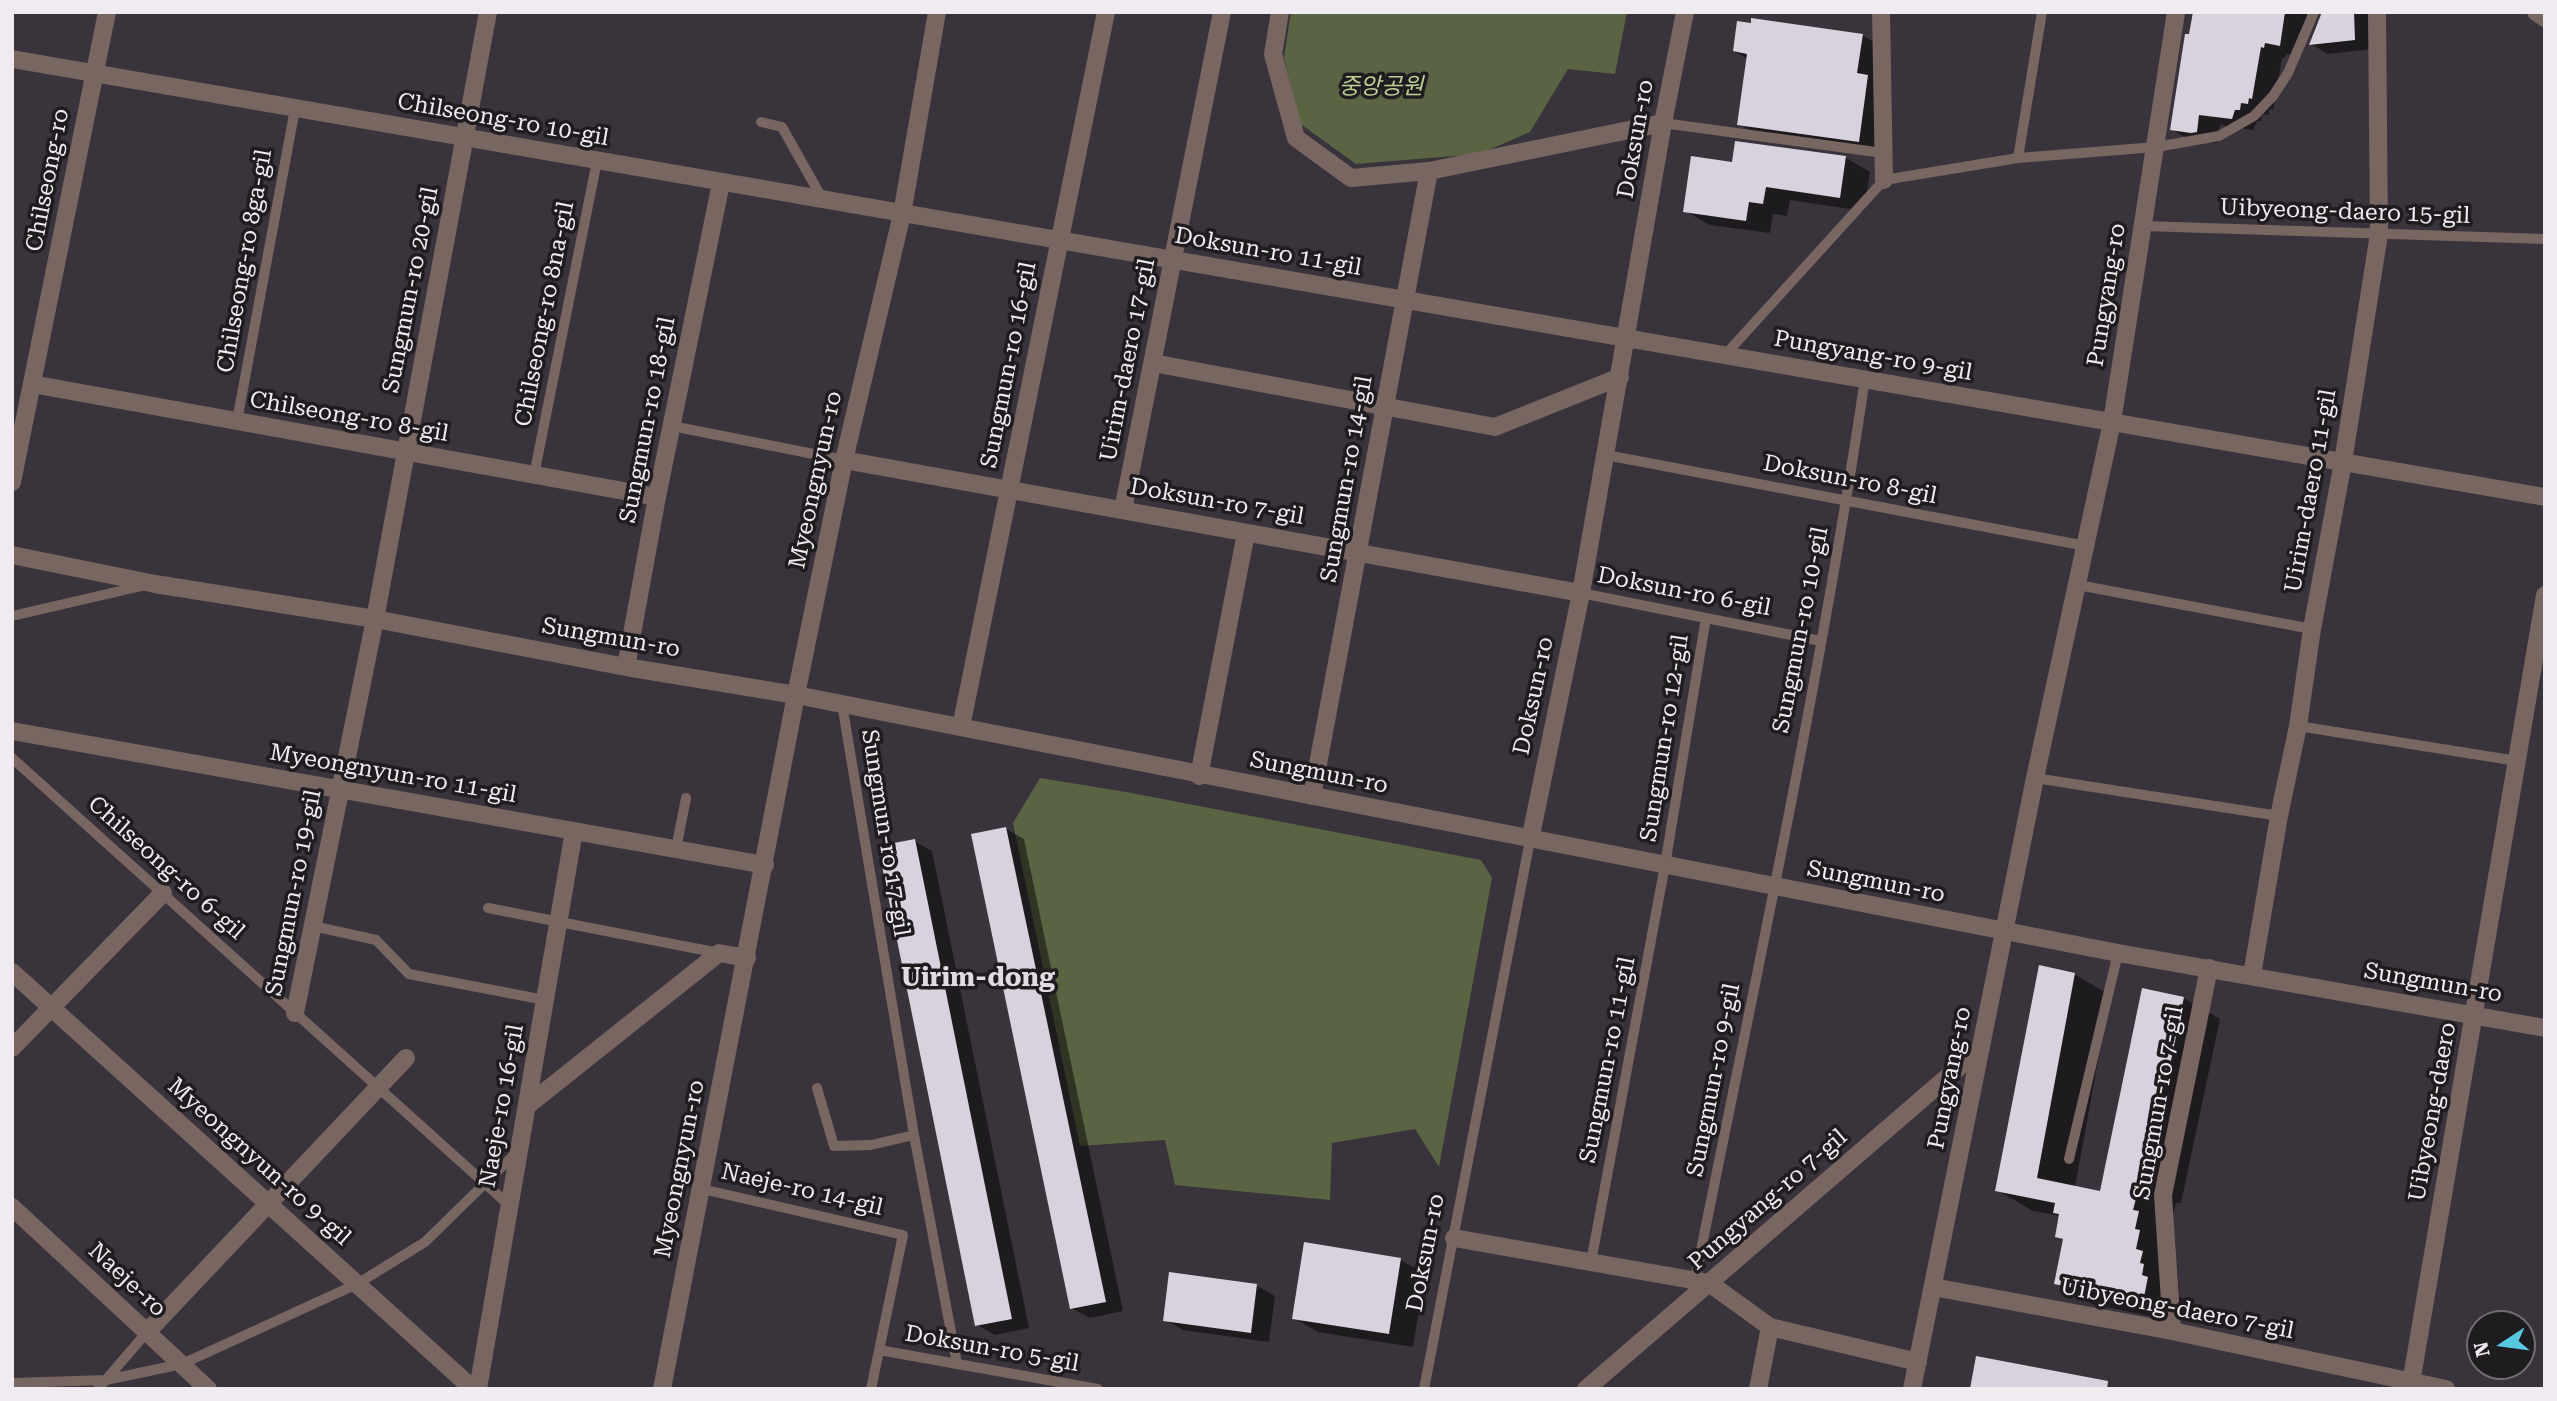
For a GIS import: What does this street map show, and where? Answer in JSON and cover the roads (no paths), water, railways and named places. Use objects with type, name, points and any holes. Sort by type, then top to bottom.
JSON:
[{"type":"street","name":"Chilseong-ro","points":[[12,482],[107,12]]},
{"type":"street","name":"Sungmun-ro 20-gil","points":[[375,619],[488,12]]},
{"type":"street","name":"Myeongnyun-ro","points":[[662,1389],[844,460],[902,214],[937,12]]},
{"type":"street","name":"Sungmun-ro 16-gil","points":[[961,727],[1106,12]]},
{"type":"street","name":"Uirim-daero 17-gil","points":[[1123,510],[1223,12]]},
{"type":"street","points":[[1280,12],[1273,54],[1296,138],[1351,178],[1429,171],[1663,123]]},
{"type":"street","name":"Doksun-ro","points":[[1530,840],[1581,593],[1685,12]]},
{"type":"street","points":[[1881,12],[1884,180]]},
{"type":"street","name":"Pungyang-ro","points":[[1912,1389],[2035,778],[2112,422],[2176,12]]},
{"type":"street","name":"Uirim-daero 11-gil","points":[[2252,975],[2279,816],[2298,726],[2379,234],[2377,12]]},
{"type":"street","points":[[2536,12],[2545,18]]},
{"type":"street","name":"Chilseong-ro 10-gil","points":[[12,59],[902,214]]},
{"type":"street","name":"Sungmun-ro 14-gil","points":[[1312,796],[1429,171]]},
{"type":"street","name":"Sungmun-ro 18-gil","points":[[626,667],[657,497],[721,183]]},
{"type":"street","name":"Doksun-ro 11-gil","points":[[902,214],[1626,338]]},
{"type":"street","name":"Pungyang-ro 9-gil","points":[[1626,338],[2545,497]]},
{"type":"street","points":[[1153,363],[1495,427],[1620,377]]},
{"type":"street","name":"Chilseong-ro 8-gil","points":[[32,384],[657,497]]},
{"type":"street","name":"Doksun-ro 7-gil","points":[[844,460],[1581,593]]},
{"type":"street","points":[[1199,776],[1246,533]]},
{"type":"street","name":"Sungmun-ro","points":[[12,555],[155,584],[375,619],[626,667],[796,695],[1199,776],[2118,953],[2545,1028]]},
{"type":"street","name":"Uibyeong-daero","points":[[2411,1385],[2545,595]]},
{"type":"street","name":"Sungmun-ro 19-gil","points":[[295,1013],[375,619]]},
{"type":"street","name":"Myeongnyun-ro 11-gil","points":[[12,731],[765,865]]},
{"type":"street","name":"Naeje-ro 16-gil","points":[[475,1389],[510,1206],[574,831]]},
{"type":"street","points":[[12,1048],[163,894]]},
{"type":"street","points":[[527,1106],[719,953],[747,958]]},
{"type":"street","name":"Sungmun-ro 7-gil","points":[[2172,1331],[2163,1195],[2210,968]]},
{"type":"street","name":"Myeongnyun-ro 9-gil","points":[[12,972],[475,1389]]},
{"type":"street","name":"Pungyang-ro 7-gil","points":[[1586,1389],[1702,1282],[1981,1048]]},
{"type":"street","points":[[147,1332],[406,1058]]},
{"type":"street","name":"Naeje-ro","points":[[12,1207],[208,1389]]},
{"type":"street","points":[[1454,1238],[1702,1282],[1770,1327],[1918,1362]]},
{"type":"street","name":"Uibyeong-daero 7-gil","points":[[1933,1287],[2172,1331],[2411,1385],[2446,1389]]},
{"type":"street","points":[[1758,1389],[1770,1327]]},
{"type":"lane","points":[[2018,158],[2042,12]]},
{"type":"lane","points":[[1725,355],[1884,180],[2018,158],[2155,147],[2220,136],[2254,116],[2266,105],[2288,73],[2314,12]]},
{"type":"lane","name":"Chilseong-ro 8ga-gil","points":[[237,421],[295,109]]},
{"type":"lane","points":[[761,122],[782,127],[823,200]]},
{"type":"lane","points":[[1663,123],[1883,153]]},
{"type":"lane","name":"Chilseong-ro 8na-gil","points":[[534,475],[597,161]]},
{"type":"lane","name":"Uibyeong-daero 15-gil","points":[[2144,226],[2545,239]]},
{"type":"lane","name":"Sungmun-ro 10-gil","points":[[1774,887],[1847,501],[1865,379]]},
{"type":"lane","points":[[672,426],[844,460]]},
{"type":"lane","name":"Doksun-ro 8-gil","points":[[1606,455],[2086,546]]},
{"type":"lane","points":[[12,616],[155,584]]},
{"type":"lane","points":[[2078,585],[2312,629]]},
{"type":"lane","name":"Doksun-ro 6-gil","points":[[1581,593],[1821,641]]},
{"type":"lane","name":"Sungmun-ro 12-gil","points":[[1665,865],[1706,618]]},
{"type":"lane","name":"Sungmun-ro 17-gil","points":[[842,704],[914,1135],[957,1364]]},
{"type":"lane","points":[[2298,726],[2517,761]]},
{"type":"lane","name":"Chilseong-ro 6-gil","points":[[12,758],[510,1206]]},
{"type":"lane","points":[[2035,778],[2279,816]]},
{"type":"lane","points":[[676,849],[686,797]]},
{"type":"lane","name":"Doksun-ro","points":[[1424,1389],[1530,840]]},
{"type":"lane","name":"Sungmun-ro 11-gil","points":[[1591,1262],[1665,865]]},
{"type":"lane","name":"Sungmun-ro 9-gil","points":[[1702,1282],[1774,887]]},
{"type":"lane","points":[[488,908],[719,953]]},
{"type":"lane","points":[[313,926],[376,940],[409,974],[545,1000]]},
{"type":"lane","points":[[2069,1159],[2118,953]]},
{"type":"lane","points":[[817,1088],[834,1146],[871,1145],[914,1135]]},
{"type":"lane","points":[[12,1383],[102,1384],[182,1364],[357,1284],[425,1242],[519,1150]]},
{"type":"lane","name":"Naeje-ro 14-gil","points":[[702,1189],[903,1235],[871,1389]]},
{"type":"lane","points":[[102,1384],[147,1332]]},
{"type":"lane","name":"Doksun-ro 5-gil","points":[[879,1350],[1098,1389]]},
{"type":"district","name":"Uirim-dong","points":[[978,978]]},
{"type":"park label","name":"중앙공원","points":[[1381,87]]}]
